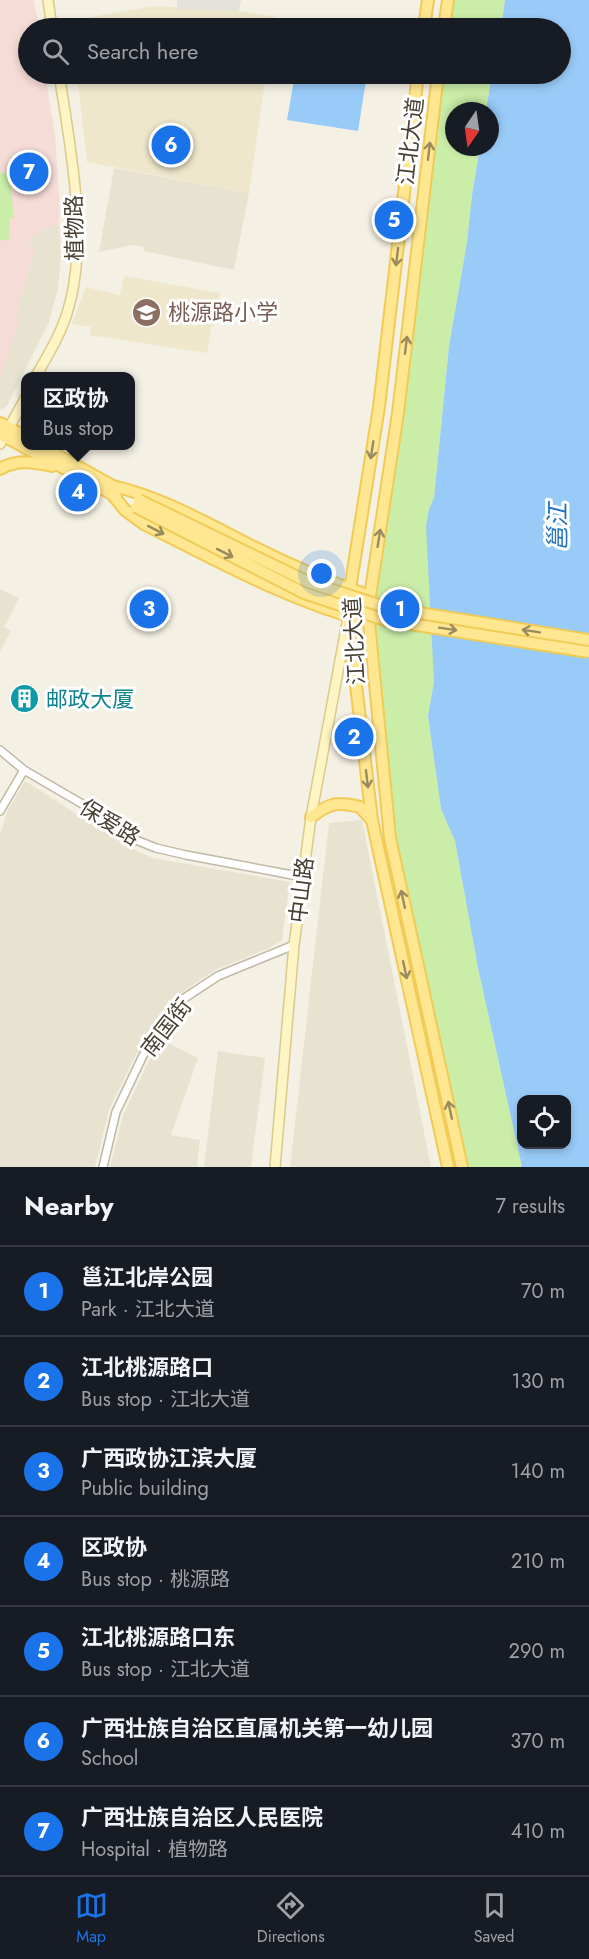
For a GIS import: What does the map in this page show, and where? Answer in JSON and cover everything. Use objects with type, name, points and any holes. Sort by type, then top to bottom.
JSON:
[{"type":"main road","points":[[48,0],[51,18]]},
{"type":"main road","points":[[425,18],[428,0]]},
{"type":"main road","points":[[445,18],[448,0]]},
{"type":"main road","name":"植物路","points":[[38,372],[68,310],[77,245],[74,184],[60,84]]},
{"type":"main road","name":"江北大道","points":[[417,84],[379,407],[350,589],[348,616],[372,820],[448,1167]]},
{"type":"main road","name":"江北大道","points":[[437,84],[398,412],[370,596],[369,622],[390,838],[462,1167]]},
{"type":"main road","points":[[3,433],[21,405]]},
{"type":"main road","points":[[3,433],[21,436]]},
{"type":"main road","points":[[3,433],[21,443]]},
{"type":"main road","points":[[33,450],[64,468],[112,489],[140,493],[307,573],[370,596]]},
{"type":"main road","points":[[48,450],[112,489],[304,593],[386,620],[589,652]]},
{"type":"main road","points":[[0,469],[23,462],[64,468]]},
{"type":"main road","points":[[112,489],[126,510],[144,524],[292,597],[369,622]]},
{"type":"main road","points":[[138,503],[308,582],[388,608],[589,640]]},
{"type":"main road","name":"中山路","points":[[275,1167],[294,945],[303,877],[311,817],[348,616]]},
{"type":"main road","points":[[311,817],[326,806],[338,803],[360,807],[372,820]]},
{"type":"street","name":"保爱路","points":[[0,750],[24,770],[84,805],[136,840],[156,848],[303,877]]},
{"type":"street","points":[[0,811],[24,770]]},
{"type":"street","name":"南国街","points":[[103,1167],[116,1112],[148,1042],[180,1001],[218,976],[294,945]]},
{"type":"shaded area","points":[[0,0],[34,0],[37,18],[18,18],[18,84],[47,84],[55,136],[59,225],[42,230],[28,242],[34,251],[15,317],[21,319],[0,377]]},
{"type":"shaded area","points":[[177,0],[241,0],[239,11],[177,9]]},
{"type":"shaded area","points":[[154,6],[239,11],[275,17],[275,18],[85,18]]},
{"type":"shaded area","points":[[78,84],[265,84],[249,193],[87,162]]},
{"type":"shaded area","points":[[114,168],[249,193],[234,270],[144,251],[144,247],[132,245],[99,252]]},
{"type":"shaded area","points":[[59,225],[61,255],[58,288],[49,322],[24,372],[21,372],[21,378],[7,406],[0,410],[0,375],[20,319],[15,317],[34,251],[28,242],[42,230]]},
{"type":"shaded area","name":"桃源路小学","points":[[124,276],[220,293],[207,353],[90,335],[91,327],[72,324],[86,287],[120,295]]},
{"type":"shaded area","points":[[0,589],[19,598],[4,627],[11,631],[0,651]]},
{"type":"shaded area","points":[[25,781],[130,848],[153,858],[290,882],[282,940],[267,949],[215,970],[175,997],[143,1040],[109,1110],[95,1167],[0,1167],[0,835],[7,812]]},
{"type":"shaded area","points":[[362,820],[431,1167],[290,1167],[329,823]]},
{"type":"shaded area","points":[[162,1040],[198,1058],[171,1135],[200,1140],[197,1167],[110,1167],[123,1115],[155,1048]]},
{"type":"shaded area","points":[[218,1051],[265,1058],[251,1167],[204,1167]]},
{"type":"green space","points":[[448,0],[505,0],[502,18],[445,18]]},
{"type":"green space","points":[[437,84],[490,84],[487,102],[445,102],[445,156],[478,156],[467,242],[449,346],[434,498],[429,509],[434,682],[428,716],[441,809],[455,841],[478,968],[522,1167],[462,1167],[390,838],[369,622]]},
{"type":"green space","points":[[9,172],[14,217],[9,218],[10,239],[0,241],[0,173]]},
{"type":"water","name":"邕江","points":[[505,0],[589,0],[589,1167],[522,1167],[518,1149],[571,1149],[571,1095],[517,1095],[517,1144],[478,968],[455,841],[441,809],[428,716],[434,682],[426,526],[434,498],[449,346],[467,242],[478,156],[499,156],[499,102],[487,102],[490,84],[571,84],[571,18],[502,18]]},
{"type":"water","points":[[293,84],[365,84],[358,131],[287,120]]},
{"type":"place","name":"广西壮族自治区直属机关第一幼儿园","points":[[171,145]]},
{"type":"place","name":"广西壮族自治区人民医院","points":[[29,172]]},
{"type":"place","name":"江北桃源路口东","points":[[394,220]]},
{"type":"place","name":"桃源路小学","points":[[147,312]]},
{"type":"place","name":"区政协","points":[[78,492]]},
{"type":"place","name":"广西政协江滨大厦","points":[[149,609]]},
{"type":"place","name":"邕江北岸公园","points":[[400,609]]},
{"type":"place","name":"邮政大厦","points":[[25,699]]},
{"type":"place","name":"江北桃源路口","points":[[354,737]]}]
